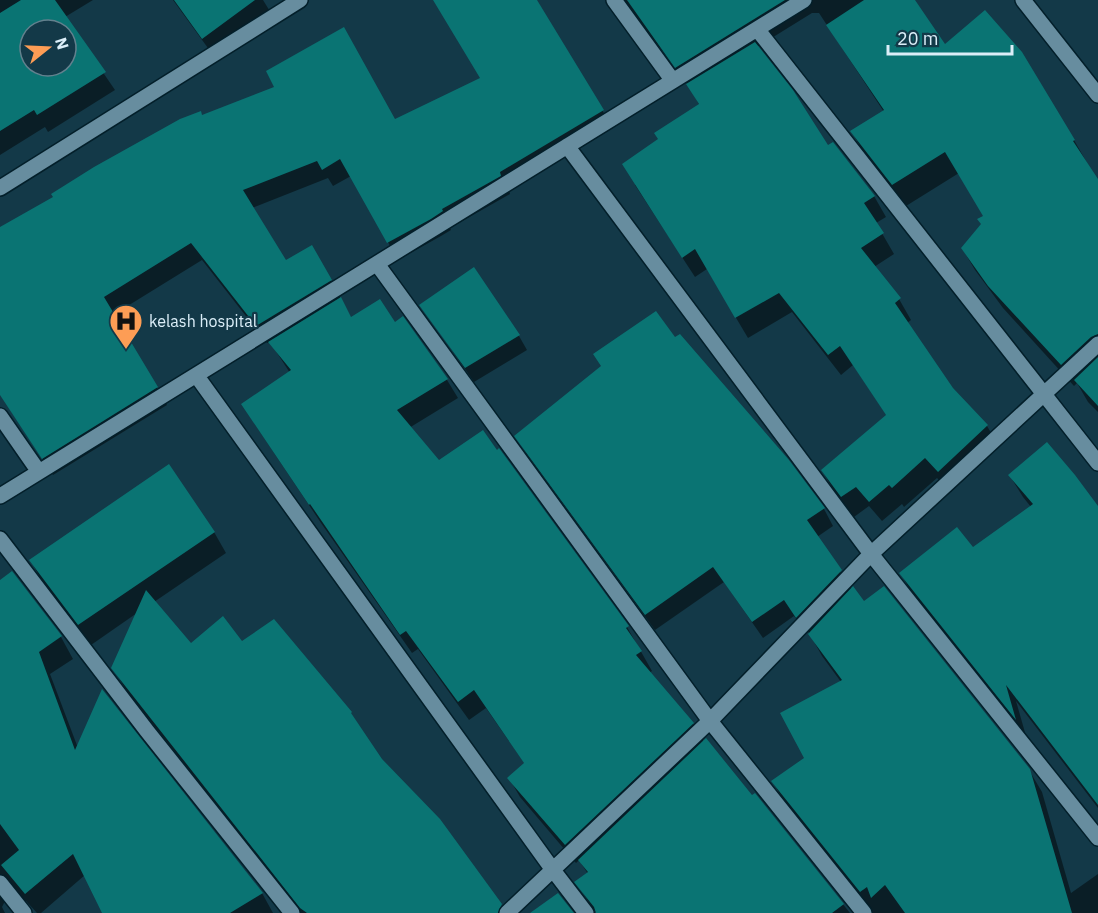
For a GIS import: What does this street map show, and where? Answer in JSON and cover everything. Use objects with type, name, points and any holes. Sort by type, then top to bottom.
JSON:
[{"type":"street","points":[[0,188],[300,0]]},
{"type":"street","points":[[614,0],[673,81]]},
{"type":"street","points":[[0,496],[804,0]]},
{"type":"street","points":[[1023,0],[1098,95]]},
{"type":"street","points":[[757,29],[1098,463]]},
{"type":"street","points":[[567,146],[871,554],[1098,838]]},
{"type":"street","points":[[377,264],[710,721],[864,913]]},
{"type":"street","points":[[507,913],[710,721],[871,554],[1098,344]]},
{"type":"street","points":[[196,375],[586,913]]},
{"type":"street","points":[[0,416],[39,472]]},
{"type":"street","points":[[0,539],[147,731],[292,913]]},
{"type":"street","points":[[0,883],[24,913]]},
{"type":"building","points":[[21,0],[55,0],[68,18],[18,18],[18,78],[78,78],[78,32],[106,72],[37,115],[34,110],[0,131],[0,13]]},
{"type":"building","points":[[174,0],[255,0],[202,39]]},
{"type":"building","points":[[433,0],[537,0],[604,110],[500,172],[501,176],[442,209],[443,211],[431,219],[387,243],[340,159],[322,170],[317,161],[243,190],[286,260],[312,245],[332,280],[256,326],[191,243],[104,297],[158,387],[42,459],[0,395],[0,227],[53,197],[51,194],[94,167],[180,119],[201,111],[202,115],[274,87],[266,71],[344,27],[395,119],[480,78]]},
{"type":"building","points":[[627,0],[785,0],[675,68]]},
{"type":"building","points":[[864,0],[915,0],[945,44],[985,10],[1022,52],[1075,140],[1073,141],[1098,179],[1098,334],[1091,337],[1061,365],[988,286],[961,248],[981,224],[977,219],[983,216],[945,152],[892,185],[850,131],[884,110],[826,25]]},
{"type":"building","points":[[755,42],[793,90],[828,145],[833,142],[875,196],[864,203],[884,233],[861,248],[901,298],[895,303],[953,388],[988,425],[938,472],[925,458],[892,488],[889,485],[869,502],[856,487],[841,497],[821,470],[886,415],[840,346],[828,355],[779,293],[735,318],[695,249],[682,258],[622,164],[658,139],[654,133],[699,104],[686,84]]},
{"type":"building","points":[[474,267],[520,335],[465,368],[419,305]]},
{"type":"building","points":[[341,297],[351,317],[380,299],[395,322],[403,316],[448,379],[397,410],[439,460],[483,430],[497,450],[499,448],[629,626],[626,628],[642,651],[636,655],[694,723],[565,845],[507,778],[524,763],[474,690],[458,702],[406,631],[400,635],[241,404],[291,370],[268,342]]},
{"type":"building","points":[[656,311],[675,337],[680,334],[789,460],[825,508],[807,520],[842,570],[796,618],[784,600],[752,622],[713,567],[645,615],[514,436],[601,366],[593,354]]},
{"type":"building","points":[[1098,357],[1098,406],[1074,380]]},
{"type":"building","points":[[1047,442],[1098,506],[1098,805],[1006,685],[1016,720],[899,573],[957,527],[973,547],[1033,504],[1008,475]]},
{"type":"building","points":[[169,464],[215,532],[78,625],[29,560]]},
{"type":"building","points":[[12,571],[62,636],[39,652],[75,750],[102,689],[263,893],[230,913],[102,913],[73,854],[25,894],[1,865],[19,850],[0,824],[0,580]]},
{"type":"building","points":[[853,586],[864,601],[884,586],[1030,769],[1072,913],[905,913],[885,885],[871,898],[867,887],[860,892],[771,781],[804,758],[780,713],[842,680],[808,634]]},
{"type":"building","points":[[146,590],[191,643],[223,616],[242,641],[274,619],[352,712],[382,759],[440,819],[502,904],[498,913],[307,913],[300,908],[111,668]]},
{"type":"building","points":[[706,738],[752,795],[755,793],[844,904],[832,913],[596,913],[594,907],[574,882],[588,872],[578,860]]},
{"type":"building","points":[[558,893],[574,913],[530,913]]},
{"type":"place","name":"kelash hospital","points":[[126,350]]}]
